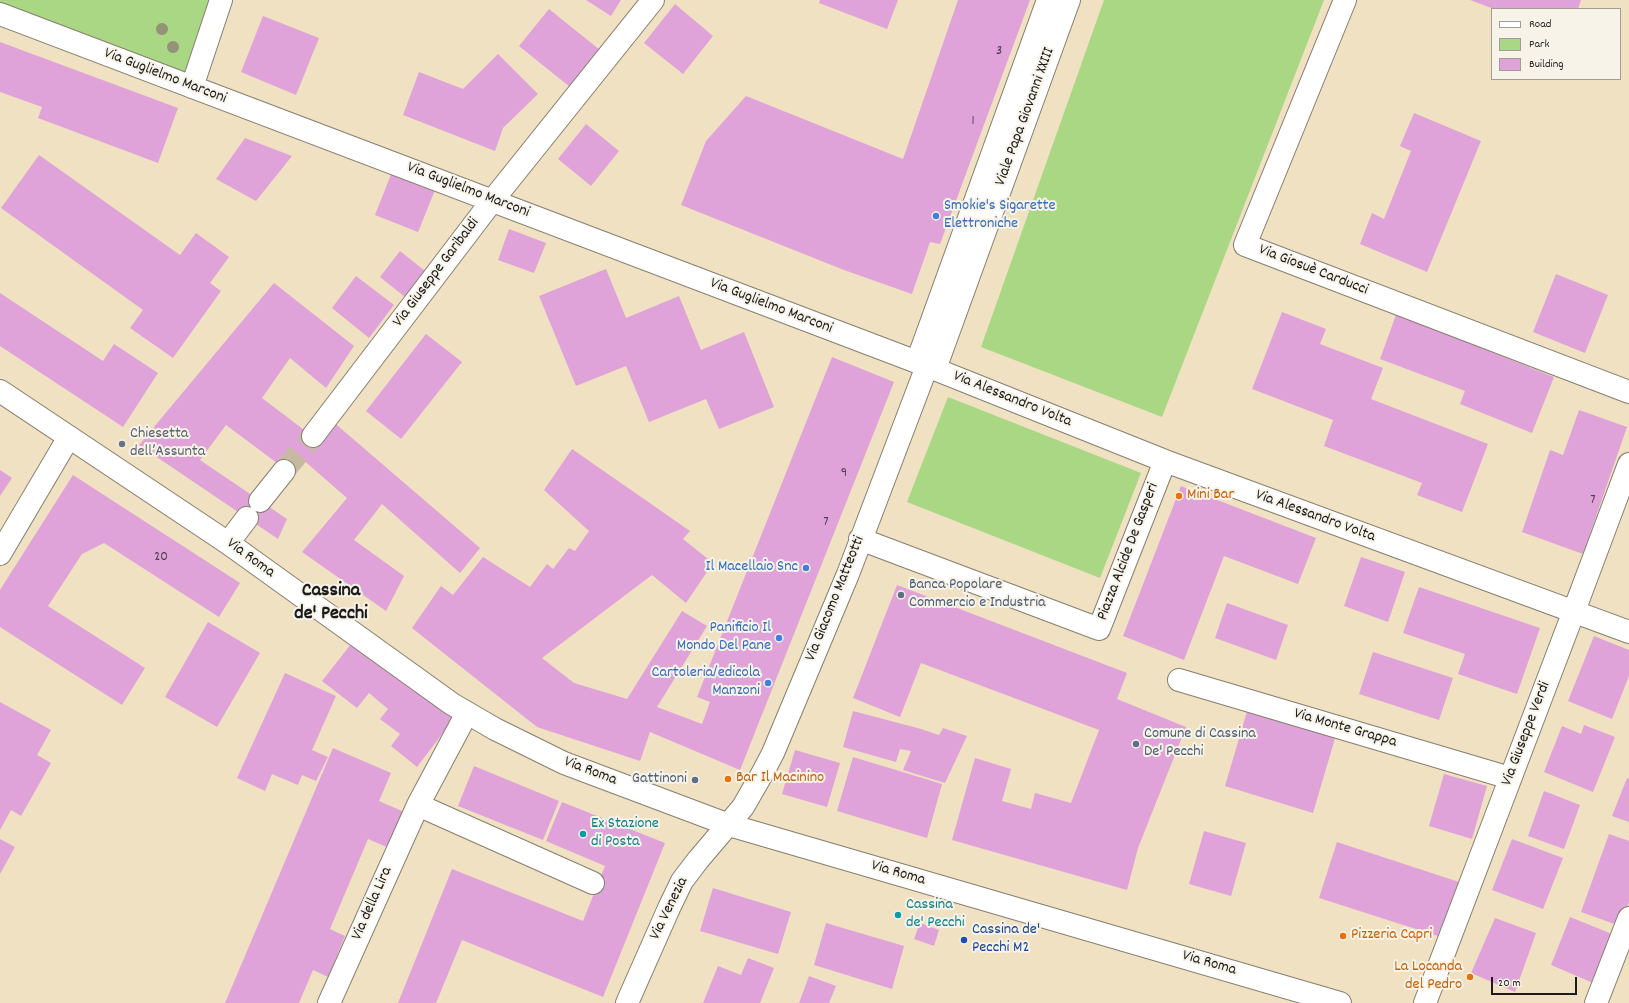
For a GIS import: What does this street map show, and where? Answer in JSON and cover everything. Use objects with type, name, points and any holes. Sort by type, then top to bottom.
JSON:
[{"type":"street","points":[[192,87],[220,0]]},
{"type":"street","name":"Via Giuseppe Garibaldi","points":[[313,436],[492,201],[653,0]]},
{"type":"street","name":"Viale Papa Giovanni XXIII","points":[[926,366],[1048,0]]},
{"type":"street","name":"Viale Papa Giovanni XXIII","points":[[926,366],[1068,0]]},
{"type":"street","name":"Via Giosuè Carducci","points":[[1345,0],[1245,245],[1629,392]]},
{"type":"street","name":"Via Guglielmo Marconi","points":[[0,14],[926,366]]},
{"type":"street","name":"Via Alessandro Volta","points":[[926,366],[1165,461],[1629,632]]},
{"type":"street","name":"Via Giacomo Matteotti","points":[[729,825],[750,796],[773,753],[848,574],[926,366]]},
{"type":"street","name":"Via Roma","points":[[0,391],[228,543],[424,685],[467,713],[510,737],[564,763],[729,825],[1340,1003]]},
{"type":"street","points":[[0,554],[69,437]]},
{"type":"street","name":"Piazza Alcide De Gasperi","points":[[860,539],[1099,629],[1165,461]]},
{"type":"street","name":"Via Giuseppe Verdi","points":[[1425,1003],[1629,464]]},
{"type":"street","points":[[260,500],[284,472]]},
{"type":"street","points":[[228,543],[247,518]]},
{"type":"street","name":"Via Monte Grappa","points":[[1179,680],[1510,778]]},
{"type":"street","points":[[467,713],[418,805],[593,883]]},
{"type":"street","name":"Via della Lira","points":[[329,1003],[418,805]]},
{"type":"street","name":"Via Venezia","points":[[627,1003],[682,881],[698,860],[729,825]]},
{"type":"street","points":[[1596,1003],[1629,918]]},
{"type":"street","points":[[1284,986],[1304,1003]]},
{"type":"green space","points":[[0,0],[223,0],[190,89],[0,15]]},
{"type":"green space","points":[[1104,0],[1324,0],[1162,417],[981,347]]},
{"type":"green space","points":[[948,397],[1141,473],[1100,578],[907,502]]},
{"type":"building","points":[[586,0],[621,0],[611,16]]},
{"type":"building","points":[[820,0],[898,0],[887,29],[819,3]]},
{"type":"building","points":[[958,0],[1030,0],[940,244],[930,242],[912,294],[844,270],[681,205],[706,141],[746,96],[903,159]]},
{"type":"building","points":[[1470,0],[1581,0],[1578,8],[1491,8]]},
{"type":"building","points":[[675,4],[713,36],[683,74],[644,43]]},
{"type":"building","points":[[549,9],[600,50],[570,87],[519,46]]},
{"type":"building","points":[[263,16],[319,38],[296,95],[241,72]]},
{"type":"building","points":[[0,42],[178,108],[158,163],[38,118],[42,107],[0,92]]},
{"type":"building","points":[[498,54],[538,94],[503,128],[495,151],[403,115],[419,72],[463,89]]},
{"type":"building","points":[[1414,113],[1481,141],[1427,272],[1360,244],[1372,213],[1384,219],[1411,151],[1400,146]]},
{"type":"building","points":[[586,124],[619,151],[591,186],[558,159]]},
{"type":"building","points":[[245,138],[292,156],[256,201],[216,179]]},
{"type":"building","points":[[39,155],[180,255],[196,233],[229,257],[210,283],[221,291],[173,358],[130,328],[143,310],[1,208]]},
{"type":"building","points":[[392,172],[435,190],[418,232],[375,215]]},
{"type":"building","points":[[509,229],[546,243],[534,273],[498,260]]},
{"type":"building","points":[[400,251],[425,271],[405,297],[380,277]]},
{"type":"building","points":[[606,269],[626,318],[679,296],[701,350],[744,332],[774,407],[719,429],[706,399],[649,422],[626,366],[576,386],[539,296]]},
{"type":"building","points":[[1556,274],[1608,295],[1585,353],[1533,332]]},
{"type":"building","points":[[356,276],[394,305],[369,338],[332,308]]},
{"type":"building","points":[[274,283],[354,346],[326,388],[290,358],[262,398],[316,439],[331,420],[480,548],[460,573],[382,504],[354,540],[404,576],[386,611],[302,552],[347,498],[301,458],[289,472],[226,425],[200,460],[287,519],[278,539],[139,445]]},
{"type":"building","points":[[0,293],[103,361],[114,344],[158,373],[123,427],[0,346]]},
{"type":"building","points":[[1282,312],[1326,329],[1320,344],[1383,368],[1371,399],[1488,444],[1462,512],[1417,495],[1422,483],[1324,446],[1333,420],[1252,389]]},
{"type":"building","points":[[1397,312],[1482,344],[1481,348],[1554,377],[1532,433],[1460,404],[1465,391],[1380,359]]},
{"type":"building","points":[[426,334],[462,362],[401,439],[366,411]]},
{"type":"building","points":[[832,357],[894,382],[740,770],[650,732],[640,761],[537,727],[412,628],[441,586],[453,595],[483,557],[530,587],[547,564],[553,569],[569,548],[575,551],[589,531],[544,490],[572,449],[690,531],[683,539],[713,563],[686,603],[652,575],[542,658],[574,683],[627,699],[682,611],[707,626],[657,707],[702,724],[710,702],[697,697]]},
{"type":"building","points":[[1579,410],[1627,427],[1583,554],[1522,532],[1550,450],[1563,455]]},
{"type":"building","points":[[0,470],[12,478],[0,496]]},
{"type":"building","points":[[73,475],[240,583],[219,617],[104,543],[82,554],[48,606],[145,668],[122,705],[0,627],[0,590]]},
{"type":"building","points":[[1181,486],[1316,538],[1298,584],[1224,556],[1184,660],[1123,636]]},
{"type":"building","points":[[1361,557],[1405,572],[1388,622],[1344,606]]},
{"type":"building","name":"Comune di Cassina De' Pecchi","points":[[897,585],[1127,673],[1117,699],[1186,727],[1138,848],[1127,890],[952,840],[975,758],[1011,769],[1002,801],[1031,809],[1035,793],[1071,803],[1099,730],[921,663],[900,717],[853,698]]},
{"type":"building","points":[[1419,587],[1540,628],[1517,694],[1458,674],[1465,654],[1403,633]]},
{"type":"building","points":[[1227,603],[1288,625],[1276,660],[1215,638]]},
{"type":"building","points":[[208,622],[260,653],[217,727],[165,697]]},
{"type":"building","points":[[1594,636],[1629,650],[1629,676],[1612,719],[1568,701]]},
{"type":"building","points":[[355,639],[455,717],[417,767],[391,746],[400,734],[380,719],[388,709],[369,693],[357,708],[322,681]]},
{"type":"building","points":[[1373,652],[1453,678],[1439,720],[1359,694]]},
{"type":"building","points":[[285,673],[336,696],[312,750],[328,757],[316,781],[302,775],[298,785],[272,774],[265,791],[237,778]]},
{"type":"building","points":[[0,702],[51,730],[37,755],[51,763],[21,816],[11,810],[0,830]]},
{"type":"building","points":[[1248,708],[1336,735],[1313,813],[1225,786]]},
{"type":"building","points":[[853,711],[939,735],[943,728],[967,736],[945,783],[903,770],[911,751],[900,749],[896,762],[843,747]]},
{"type":"building","points":[[1584,725],[1615,737],[1593,792],[1544,772],[1562,726],[1581,734]]},
{"type":"building","points":[[333,748],[391,773],[379,801],[411,815],[396,851],[368,839],[330,929],[345,936],[328,977],[313,970],[299,1003],[225,1003]]},
{"type":"building","points":[[795,750],[840,763],[827,807],[782,794]]},
{"type":"building","points":[[853,757],[942,784],[927,838],[837,811]]},
{"type":"building","points":[[474,766],[559,801],[543,840],[458,806]]},
{"type":"building","points":[[1444,774],[1487,786],[1472,839],[1429,826]]},
{"type":"building","points":[[1627,778],[1629,779],[1629,822],[1612,816]]},
{"type":"building","points":[[1544,791],[1580,805],[1564,849],[1528,836]]},
{"type":"building","points":[[562,802],[665,843],[603,997],[462,940],[436,1003],[398,1003],[452,869],[583,921],[605,866],[546,841]]},
{"type":"building","points":[[1204,831],[1246,843],[1231,896],[1189,884]]},
{"type":"building","points":[[1609,834],[1629,841],[1629,902],[1620,926],[1581,912]]},
{"type":"building","points":[[0,839],[15,847],[0,874]]},
{"type":"building","points":[[1512,839],[1563,858],[1543,909],[1492,890]]},
{"type":"building","points":[[1337,842],[1462,883],[1444,938],[1319,898]]},
{"type":"building","points":[[713,888],[791,912],[778,954],[700,931]]},
{"type":"building","points":[[1570,917],[1617,936],[1598,985],[1551,965]]},
{"type":"building","points":[[1495,918],[1536,933],[1515,992],[1471,973]]},
{"type":"building","points":[[826,923],[904,946],[892,989],[814,965]]},
{"type":"building","points":[[920,923],[939,930],[934,946],[914,939]]},
{"type":"building","points":[[748,958],[774,968],[760,1003],[703,1003],[718,966],[741,975]]},
{"type":"building","points":[[809,976],[836,986],[829,1003],[799,1003]]},
{"type":"tunnel","points":[[284,471],[313,436]]},
{"type":"place","name":"Smokie's Sigarette Elettroniche","points":[[936,216]]},
{"type":"place","name":"Chiesetta dell’Assunta","points":[[122,444]]},
{"type":"place","name":"Mini Bar","points":[[1179,496]]},
{"type":"place","name":"Il Macellaio Snc","points":[[806,568]]},
{"type":"place","name":"Banca Popolare Commercio e Industria","points":[[901,595]]},
{"type":"place","name":"Panificio Il Mondo Del Pane","points":[[779,638]]},
{"type":"place","name":"Cartoleria/edicola Manzoni","points":[[768,683]]},
{"type":"place","name":"Comune di Cassina De' Pecchi","points":[[1136,744]]},
{"type":"place","name":"Bar Il Macinino","points":[[728,779]]},
{"type":"place","name":"Gattinoni","points":[[695,780]]},
{"type":"place","name":"Ex Stazione di Posta","points":[[583,834]]},
{"type":"place","name":"Cassina de' Pecchi","points":[[898,915]]},
{"type":"place","name":"Pizzeria Capri","points":[[1343,936]]},
{"type":"place","name":"Cassina de' Pecchi M2","points":[[964,940]]},
{"type":"place","name":"La Locanda del Pedro","points":[[1470,977]]},
{"type":"district","name":"Cassina de' Pecchi","points":[[331,604]]}]
